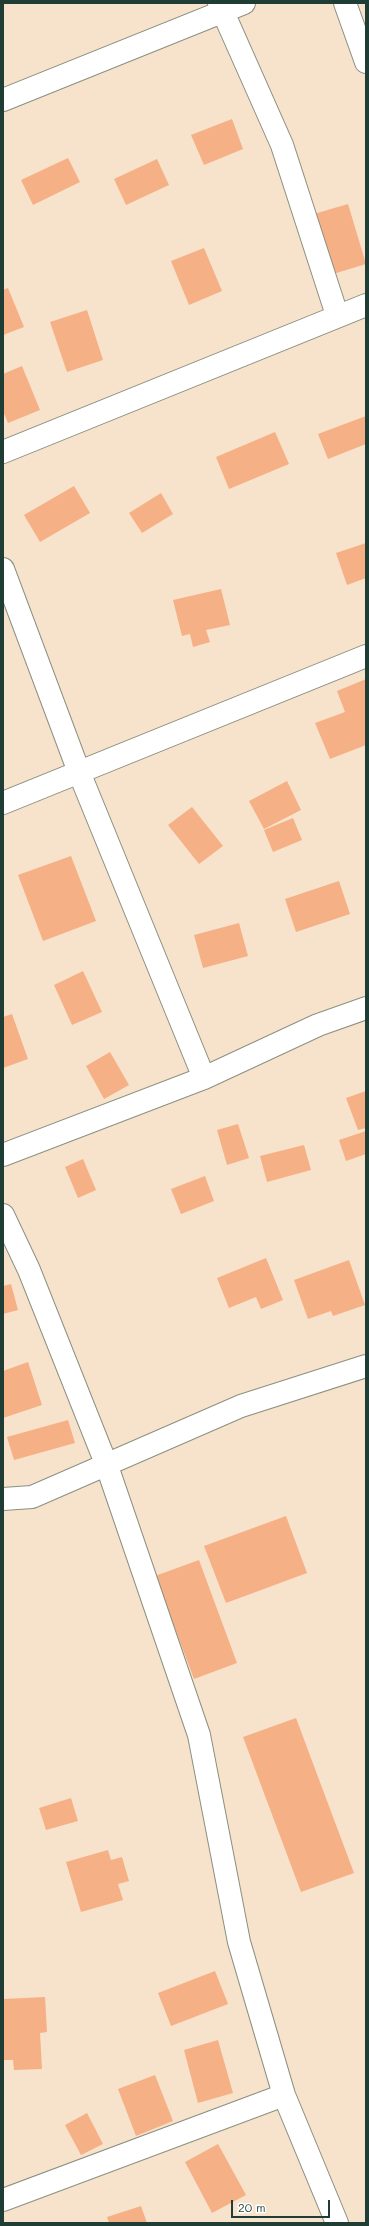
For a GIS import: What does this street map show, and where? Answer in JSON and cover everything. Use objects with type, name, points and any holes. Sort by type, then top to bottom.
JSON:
[{"type":"street","points":[[3,100],[221,7],[244,3]]},
{"type":"street","points":[[345,3],[366,62]]},
{"type":"street","points":[[221,7],[282,145],[337,315]]},
{"type":"street","points":[[3,452],[337,315],[366,305]]},
{"type":"street","points":[[3,569],[79,772],[204,1078]]},
{"type":"street","points":[[3,803],[366,656]]},
{"type":"street","points":[[3,1155],[204,1078],[318,1025],[366,1008]]},
{"type":"street","points":[[3,1215],[29,1270],[107,1466],[199,1735],[238,1942],[284,2095],[337,2223]]},
{"type":"street","points":[[3,1499],[32,1497],[107,1466],[241,1406],[366,1366]]},
{"type":"street","points":[[3,2200],[284,2095]]},
{"type":"building","points":[[232,119],[243,149],[204,165],[191,135]]},
{"type":"building","points":[[68,158],[80,182],[33,205],[21,180]]},
{"type":"building","points":[[157,159],[169,185],[126,205],[114,179]]},
{"type":"building","points":[[348,204],[366,264],[333,274],[314,214]]},
{"type":"building","points":[[204,248],[222,291],[189,305],[171,261]]},
{"type":"building","points":[[8,288],[24,327],[3,335],[3,290]]},
{"type":"building","points":[[87,310],[103,360],[67,372],[50,322]]},
{"type":"building","points":[[22,366],[40,410],[8,423],[3,411],[3,374]]},
{"type":"building","points":[[366,416],[366,444],[328,459],[318,434]]},
{"type":"building","points":[[275,432],[289,464],[229,489],[216,457]]},
{"type":"building","points":[[74,486],[90,513],[40,542],[24,515]]},
{"type":"building","points":[[161,493],[173,514],[142,533],[129,513]]},
{"type":"building","points":[[366,543],[366,578],[347,585],[336,553]]},
{"type":"building","points":[[221,589],[230,625],[206,630],[210,642],[193,647],[190,634],[182,636],[173,600]]},
{"type":"building","points":[[366,679],[366,745],[330,759],[315,723],[345,712],[337,691]]},
{"type":"building","points":[[287,781],[301,810],[264,829],[249,801]]},
{"type":"building","points":[[192,807],[223,846],[199,864],[168,825]]},
{"type":"building","points":[[293,818],[302,840],[273,852],[264,830]]},
{"type":"building","points":[[71,856],[96,921],[43,941],[18,875]]},
{"type":"building","points":[[339,881],[350,914],[296,932],[285,899]]},
{"type":"building","points":[[239,923],[248,956],[203,968],[194,935]]},
{"type":"building","points":[[83,971],[102,1012],[72,1025],[54,985]]},
{"type":"building","points":[[12,1014],[28,1059],[3,1068],[3,1017]]},
{"type":"building","points":[[110,1052],[129,1085],[104,1099],[86,1066]]},
{"type":"building","points":[[366,1091],[366,1128],[358,1130],[346,1098]]},
{"type":"building","points":[[238,1124],[249,1158],[227,1165],[217,1130]]},
{"type":"building","points":[[366,1131],[366,1154],[346,1161],[339,1140]]},
{"type":"building","points":[[304,1145],[311,1170],[267,1182],[260,1156]]},
{"type":"building","points":[[83,1159],[96,1190],[78,1198],[65,1167]]},
{"type":"building","points":[[205,1176],[214,1201],[181,1214],[171,1189]]},
{"type":"building","points":[[266,1258],[283,1300],[261,1309],[256,1297],[229,1308],[217,1278]]},
{"type":"building","points":[[349,1260],[365,1305],[333,1316],[331,1311],[308,1319],[294,1280]]},
{"type":"building","points":[[11,1284],[18,1310],[3,1314],[3,1286]]},
{"type":"building","points":[[28,1362],[42,1405],[3,1418],[3,1371]]},
{"type":"building","points":[[68,1420],[75,1443],[14,1460],[7,1437]]},
{"type":"building","points":[[286,1516],[307,1573],[226,1603],[204,1546]]},
{"type":"building","points":[[199,1560],[237,1663],[194,1679],[155,1576]]},
{"type":"building","points":[[296,1718],[354,1873],[301,1892],[243,1737]]},
{"type":"building","points":[[71,1798],[78,1821],[46,1830],[39,1808]]},
{"type":"building","points":[[108,1850],[111,1860],[122,1857],[129,1881],[118,1884],[123,1900],[81,1912],[66,1862]]},
{"type":"building","points":[[215,1971],[228,2004],[171,2026],[158,1993]]},
{"type":"building","points":[[45,1997],[47,2032],[40,2033],[42,2069],[14,2070],[13,2060],[3,2060],[3,1999]]},
{"type":"building","points":[[218,2040],[233,2093],[198,2103],[184,2050]]},
{"type":"building","points":[[155,2075],[173,2121],[136,2136],[118,2089]]},
{"type":"building","points":[[87,2113],[103,2144],[81,2155],[65,2125]]},
{"type":"building","points":[[218,2144],[246,2195],[212,2213],[185,2162]]},
{"type":"building","points":[[141,2206],[147,2223],[109,2223],[107,2217]]}]
